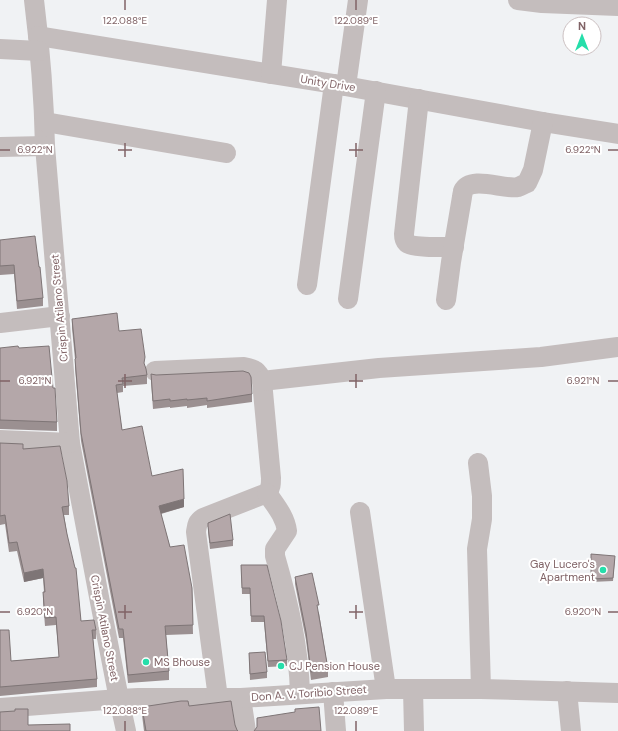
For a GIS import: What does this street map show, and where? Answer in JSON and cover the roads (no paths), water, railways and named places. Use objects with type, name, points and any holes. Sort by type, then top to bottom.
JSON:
[{"type":"street","name":"Crispin Atilano Street","points":[[34,0],[39,43],[45,122],[45,146],[70,443],[126,731]]},
{"type":"street","points":[[271,74],[277,0]]},
{"type":"street","points":[[307,285],[340,85],[358,0]]},
{"type":"street","points":[[518,0],[542,3],[618,6]]},
{"type":"street","name":"Unity Drive","points":[[0,49],[39,43],[271,74],[618,134]]},
{"type":"street","points":[[348,299],[376,91]]},
{"type":"street","points":[[419,99],[404,240],[406,243],[415,246],[454,247]]},
{"type":"street","points":[[45,122],[226,153]]},
{"type":"street","points":[[446,300],[464,190],[474,184],[518,187],[527,183],[533,170],[543,122]]},
{"type":"street","points":[[0,148],[45,146]]},
{"type":"street","points":[[0,323],[60,316]]},
{"type":"street","points":[[262,381],[379,368],[541,357],[618,347]]},
{"type":"street","points":[[155,371],[244,367],[252,368],[259,374],[262,381],[271,478],[270,490],[267,493],[203,518],[198,521],[196,532],[218,698]]},
{"type":"street","points":[[0,440],[70,443]]},
{"type":"street","points":[[478,463],[482,496],[482,519],[477,549],[481,689]]},
{"type":"street","points":[[267,493],[284,518],[287,531],[275,549],[275,556],[291,616],[298,662],[300,694]]},
{"type":"street","points":[[360,512],[386,689]]},
{"type":"street","name":"Don A. V. Toribio Street","points":[[0,708],[138,698],[241,698],[386,689],[481,689],[618,693]]},
{"type":"street","points":[[413,689],[414,731]]},
{"type":"street","points":[[567,691],[571,731]]},
{"type":"street","points":[[333,692],[336,731]]},
{"type":"street","points":[[241,698],[246,731]]},
{"type":"place","name":"Gay Lucero's Apartment","points":[[603,570]]},
{"type":"place","name":"MS Bhouse","points":[[146,662]]},
{"type":"place","name":"CJ Pension House","points":[[281,666]]}]
